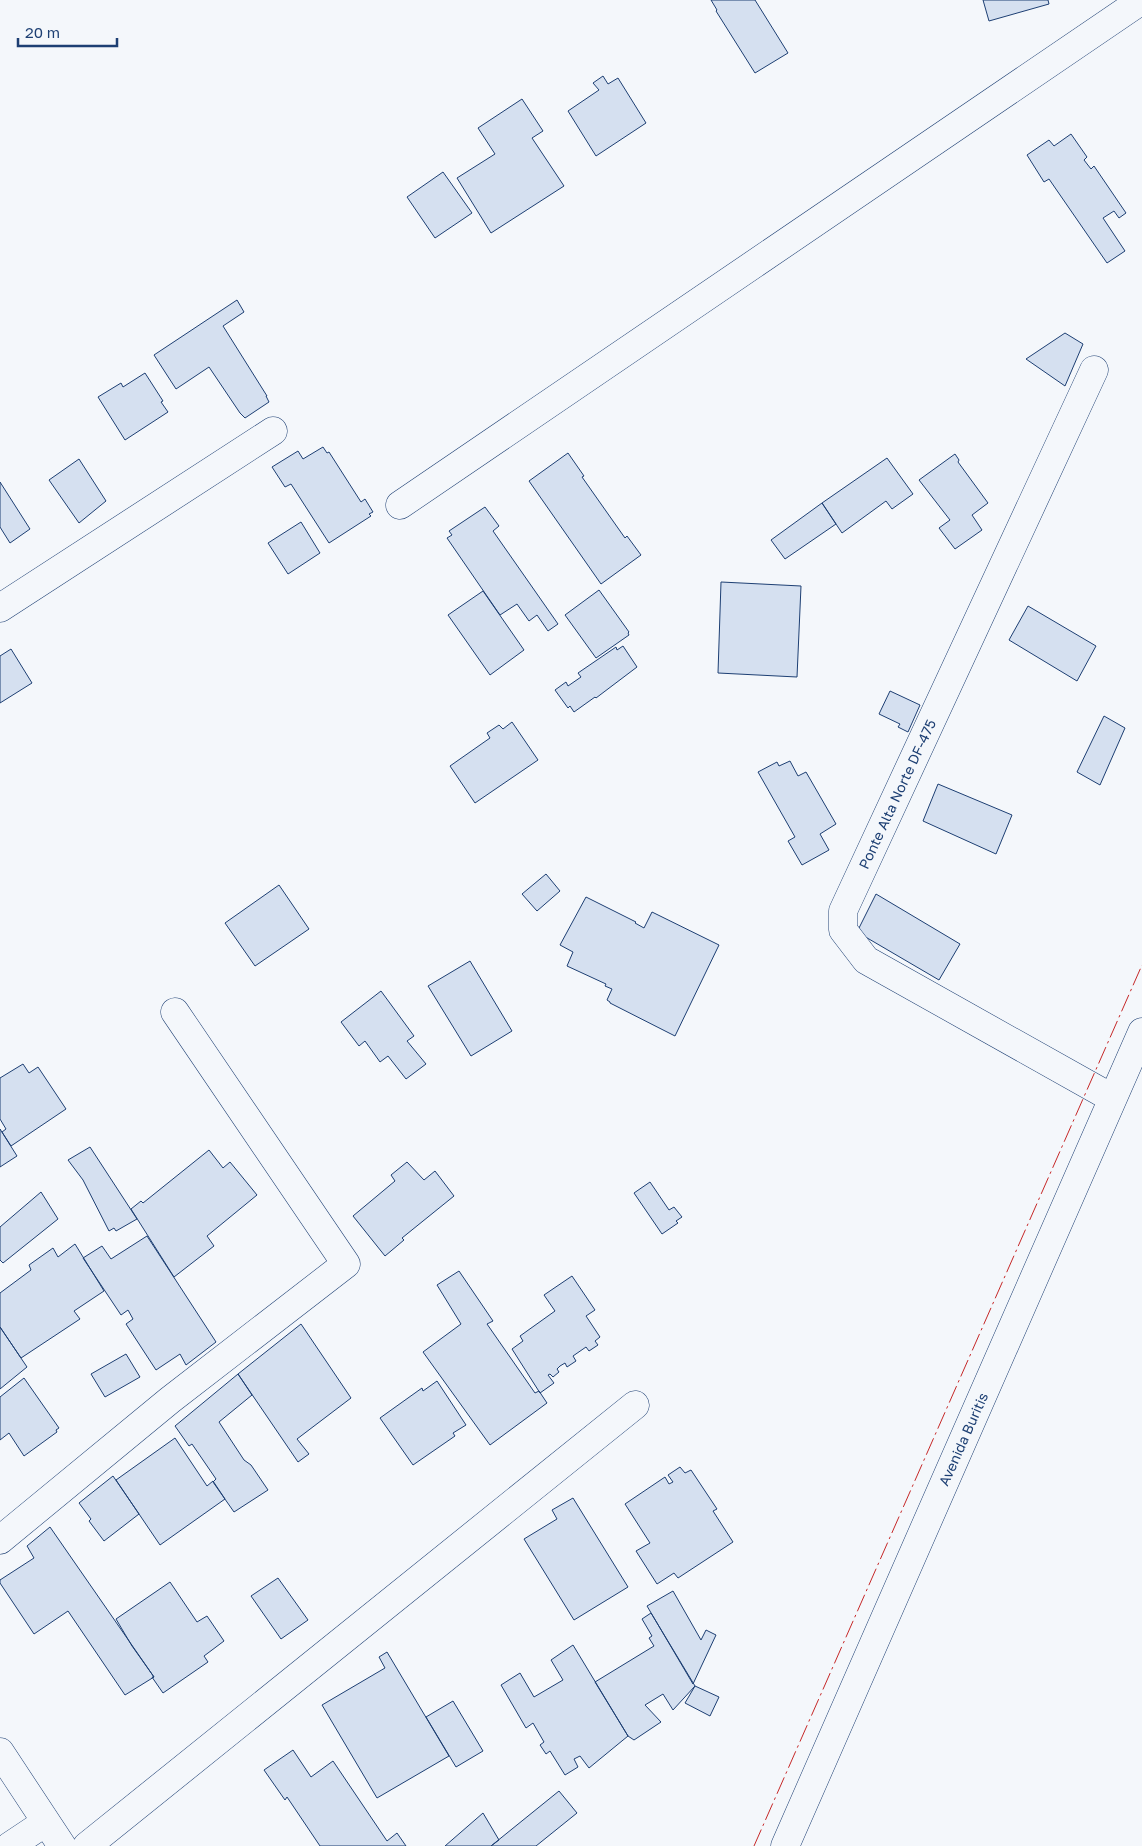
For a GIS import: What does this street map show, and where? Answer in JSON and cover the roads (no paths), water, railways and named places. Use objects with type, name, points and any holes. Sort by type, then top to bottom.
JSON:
[{"type":"street","points":[[400,506],[1142,0]]},
{"type":"street","name":"Ponte Alta Norte DF-475","points":[[1094,370],[843,911],[843,930],[866,960],[1112,1098]]},
{"type":"street","points":[[0,608],[272,431]]},
{"type":"street","points":[[0,1540],[170,1400],[346,1264],[175,1012]]},
{"type":"street","name":"Avenida Buritis","points":[[785,1846],[1142,1032]]},
{"type":"street","points":[[87,1846],[635,1405]]},
{"type":"street","points":[[0,1752],[62,1846]]},
{"type":"street","points":[[10,1846],[46,1822]]}]
